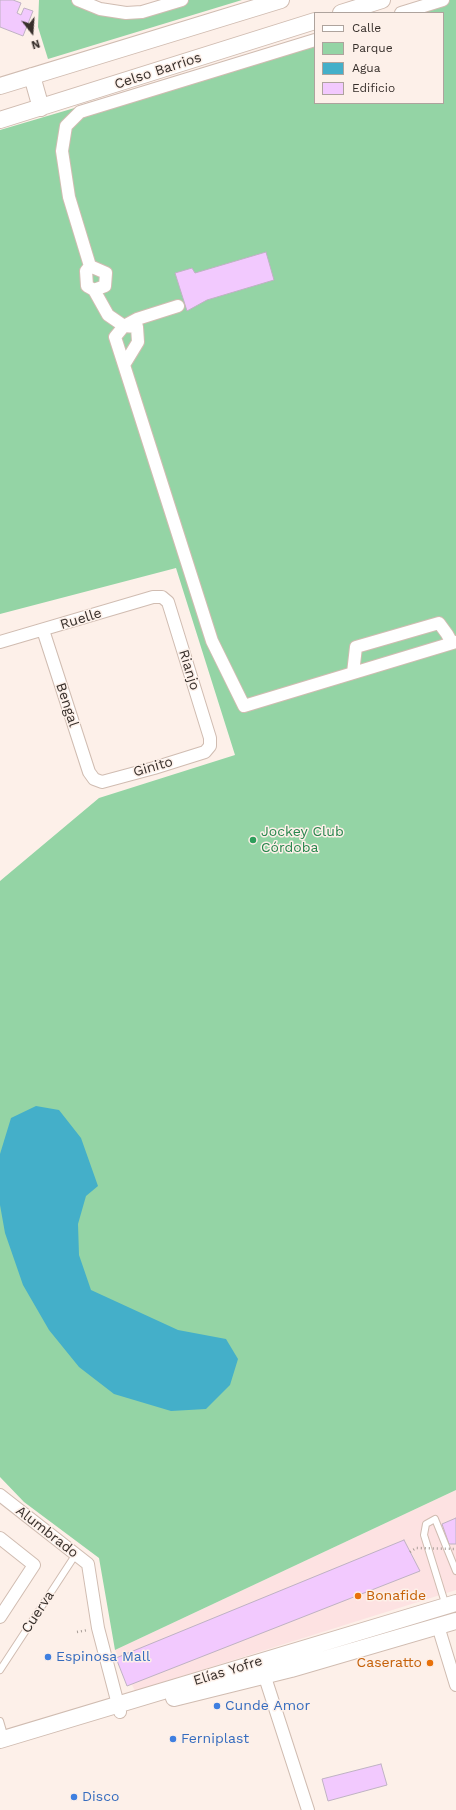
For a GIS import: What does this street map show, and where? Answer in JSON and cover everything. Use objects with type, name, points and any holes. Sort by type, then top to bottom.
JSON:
[{"type":"main road","points":[[0,86],[280,0]]},
{"type":"main road","points":[[344,12],[382,0]]},
{"type":"main road","name":"Celso Barrios","points":[[0,120],[314,21]]},
{"type":"main road","points":[[32,76],[41,108]]},
{"type":"main road","name":"Elías Yofre","points":[[262,1669],[451,1604]]},
{"type":"main road","name":"Elías Yofre","points":[[2,1742],[262,1669],[456,1621]]},
{"type":"street","points":[[78,0],[100,9],[126,13],[142,12],[182,0]]},
{"type":"street","points":[[404,12],[443,0]]},
{"type":"street","points":[[94,290],[104,286],[106,273],[90,266],[69,197],[62,151],[66,126],[80,112],[314,40]]},
{"type":"street","points":[[90,266],[86,271],[87,286],[94,290],[108,314],[124,326],[137,327],[138,342],[124,365]]},
{"type":"street","points":[[178,306],[137,319],[124,326],[115,337],[212,641],[244,706],[454,643],[439,623],[356,647],[353,673]]},
{"type":"street","name":"Ruelle","points":[[0,642],[153,597],[162,597]]},
{"type":"street","name":"Rianjo","points":[[162,597],[168,602],[210,738],[210,746]]},
{"type":"street","name":"Bengal","points":[[43,630],[89,772],[94,779]]},
{"type":"street","name":"Ginito","points":[[94,779],[102,782],[154,768],[205,752],[210,746]]},
{"type":"street","name":"Alumbrado","points":[[0,1496],[88,1564],[98,1628],[119,1708]]},
{"type":"street","points":[[0,1538],[34,1565],[0,1617]]},
{"type":"street","points":[[438,1626],[456,1685]]},
{"type":"street","points":[[262,1669],[308,1810]]},
{"type":"lane","points":[[451,1604],[424,1535],[426,1524],[435,1519],[456,1571]]},
{"type":"lane","name":"Cuerva","points":[[0,1670],[76,1554]]},
{"type":"lane","points":[[0,1720],[2,1742]]},
{"type":"path","points":[[410,1552],[416,1548],[456,1550]]},
{"type":"shaded area","points":[[456,1490],[456,1590],[135,1691],[115,1650]]},
{"type":"green space","points":[[39,0],[87,0],[142,14],[189,0],[242,0],[48,59],[38,27]]},
{"type":"green space","name":"Jockey Club Córdoba","points":[[443,0],[456,0],[456,1490],[115,1650],[99,1558],[24,1502],[0,1477],[0,881],[99,798],[235,755],[176,568],[0,614],[0,130],[314,37],[314,104],[444,104],[444,12],[401,12]]},
{"type":"water","points":[[36,1106],[59,1110],[81,1138],[98,1186],[86,1196],[78,1224],[79,1255],[91,1290],[178,1330],[226,1339],[238,1359],[230,1385],[206,1409],[171,1411],[114,1394],[79,1367],[49,1330],[23,1285],[5,1233],[0,1205],[0,1154],[11,1118]]},
{"type":"building","points":[[0,0],[13,0],[21,3],[17,13],[21,15],[24,8],[33,11],[23,36],[0,27]]},
{"type":"building","points":[[266,252],[274,280],[207,300],[187,311],[175,273],[192,268],[195,273]]},
{"type":"building","points":[[456,1518],[456,1544],[449,1544],[442,1524]]},
{"type":"building","points":[[404,1540],[420,1571],[127,1686],[116,1658]]},
{"type":"building","points":[[381,1764],[387,1785],[328,1801],[322,1779]]},
{"type":"place","name":"Jockey Club Córdoba","points":[[253,840]]},
{"type":"place","name":"Bonafide","points":[[358,1596]]},
{"type":"place","name":"Espinosa Mall","points":[[48,1657]]},
{"type":"place","name":"Caseratto","points":[[430,1663]]},
{"type":"place","name":"Cunde Amor","points":[[217,1706]]},
{"type":"place","name":"Ferniplast","points":[[173,1739]]},
{"type":"place","name":"Disco","points":[[74,1797]]}]
